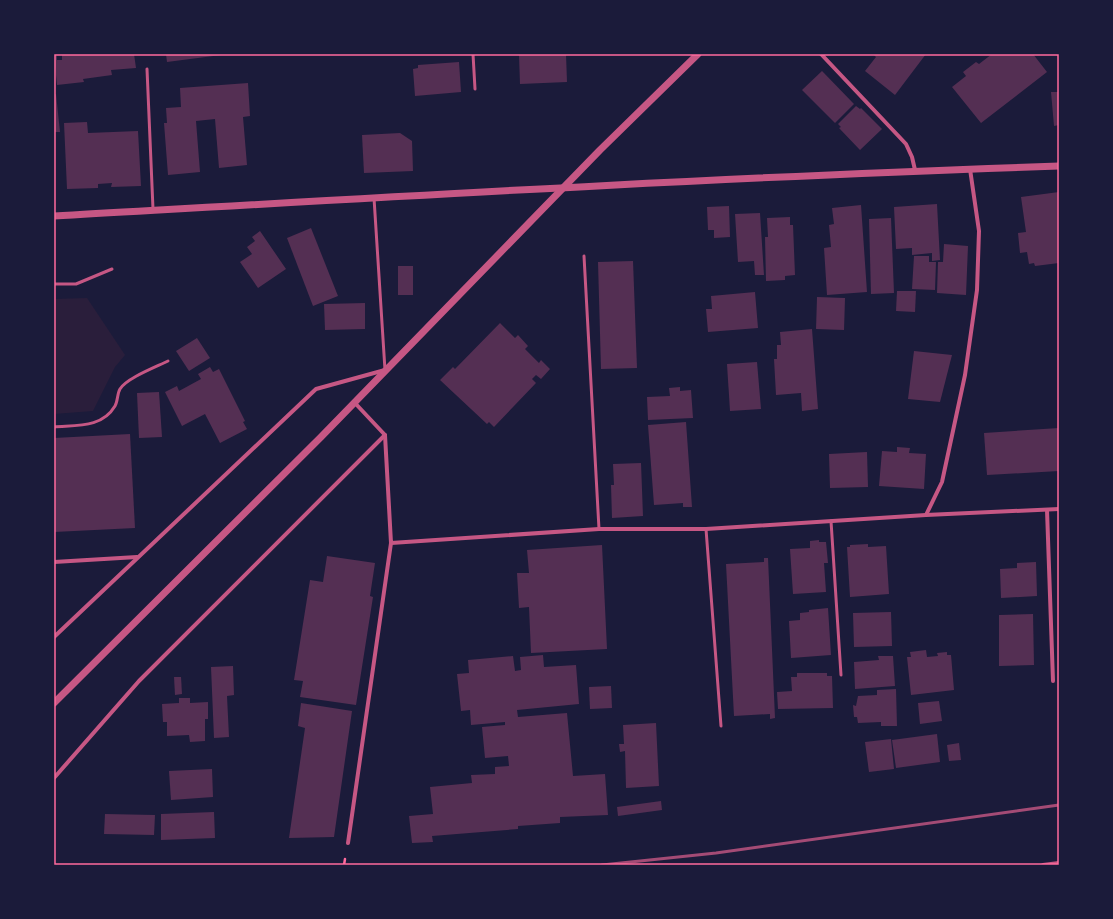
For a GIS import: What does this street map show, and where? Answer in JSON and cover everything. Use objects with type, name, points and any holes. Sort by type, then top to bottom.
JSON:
[{"type":"street","points":[[54,703],[321,436],[564,186],[698,54]]},
{"type":"street","points":[[821,54],[906,144],[912,157],[915,170]]},
{"type":"street","points":[[54,216],[564,186],[915,170],[1059,166]]},
{"type":"street","points":[[926,515],[942,482],[965,375],[977,290],[979,231],[970,169]]},
{"type":"street","points":[[54,637],[316,389],[385,370]]},
{"type":"street","points":[[348,843],[391,543],[385,435],[354,402]]},
{"type":"street","points":[[54,778],[139,681],[385,435]]},
{"type":"street","points":[[391,543],[599,530],[706,529],[926,515],[1059,509]]},
{"type":"street","points":[[1047,510],[1053,681]]},
{"type":"street","points":[[54,562],[138,558]]},
{"type":"street","points":[[1043,865],[1059,863]]},
{"type":"lane","points":[[473,54],[475,89]]},
{"type":"lane","points":[[147,69],[153,210]]},
{"type":"lane","points":[[374,198],[385,370]]},
{"type":"lane","points":[[584,256],[599,530]]},
{"type":"lane","points":[[54,284],[76,284],[112,269]]},
{"type":"lane","points":[[54,427],[100,422],[108,416],[116,405],[120,389],[128,382],[168,361]]},
{"type":"lane","points":[[831,521],[841,676]]},
{"type":"lane","points":[[706,529],[721,726]]},
{"type":"shaded area","points":[[87,298],[125,355],[115,367],[93,411],[54,414],[54,299]]},
{"type":"building","points":[[62,54],[134,54],[136,68],[111,70],[112,75],[83,79],[84,82],[57,85],[54,56],[57,56],[57,60],[62,60]]},
{"type":"building","points":[[166,54],[221,54],[221,55],[167,62]]},
{"type":"building","points":[[519,54],[566,54],[567,82],[520,84]]},
{"type":"building","points":[[873,54],[926,54],[895,95],[865,71],[876,57]]},
{"type":"building","points":[[992,54],[1033,54],[1047,72],[981,123],[952,87],[966,76],[963,72],[976,62],[979,64]]},
{"type":"building","points":[[459,62],[461,92],[415,96],[413,69],[418,68],[418,65]]},
{"type":"building","points":[[822,71],[854,104],[835,123],[802,90]]},
{"type":"building","points":[[248,83],[250,116],[243,117],[247,165],[219,168],[215,119],[196,121],[200,172],[168,175],[164,123],[167,123],[166,108],[181,107],[180,88]]},
{"type":"building","points":[[1051,92],[1059,92],[1059,125],[1054,126]]},
{"type":"building","points":[[56,94],[60,132],[54,132],[54,95]]},
{"type":"building","points":[[856,106],[860,109],[861,108],[882,129],[860,150],[839,128],[841,127],[838,124]]},
{"type":"building","points":[[87,122],[88,133],[138,131],[141,186],[111,187],[112,183],[98,184],[98,188],[67,189],[64,123]]},
{"type":"building","points":[[400,133],[412,141],[413,171],[364,173],[362,135]]},
{"type":"building","points":[[1059,192],[1059,263],[1035,266],[1034,263],[1029,264],[1027,252],[1020,253],[1018,233],[1026,232],[1021,197]]},
{"type":"building","points":[[937,204],[940,260],[932,261],[932,253],[912,255],[912,248],[896,249],[894,207]]},
{"type":"building","points":[[861,205],[867,292],[827,295],[824,248],[831,247],[829,225],[834,224],[832,208]]},
{"type":"building","points":[[729,206],[730,237],[714,238],[714,230],[708,230],[707,207]]},
{"type":"building","points":[[760,213],[764,275],[755,275],[754,261],[738,262],[735,214]]},
{"type":"building","points":[[790,217],[790,225],[793,225],[795,275],[785,276],[785,280],[766,281],[765,237],[768,237],[767,218]]},
{"type":"building","points":[[891,218],[894,293],[871,294],[869,219]]},
{"type":"building","points":[[311,228],[338,296],[313,306],[287,238]]},
{"type":"building","points":[[260,231],[286,269],[258,288],[240,262],[252,254],[247,247],[255,241],[252,237]]},
{"type":"building","points":[[944,244],[968,246],[966,295],[937,293],[938,262],[943,262]]},
{"type":"building","points":[[914,256],[929,256],[929,262],[936,262],[935,290],[912,289]]},
{"type":"building","points":[[633,261],[637,368],[601,369],[598,262]]},
{"type":"building","points":[[398,266],[413,266],[413,295],[398,295]]},
{"type":"building","points":[[897,291],[916,291],[915,312],[896,311]]},
{"type":"building","points":[[755,292],[758,328],[708,332],[706,309],[712,309],[711,296]]},
{"type":"building","points":[[817,297],[845,298],[844,330],[816,329]]},
{"type":"building","points":[[365,303],[365,329],[325,330],[324,304]]},
{"type":"building","points":[[500,323],[515,338],[518,335],[528,346],[525,349],[539,363],[541,360],[550,369],[541,379],[536,375],[532,379],[536,383],[494,427],[489,422],[487,424],[440,380],[453,367],[455,369]]},
{"type":"building","points":[[812,329],[818,409],[802,411],[801,393],[776,395],[774,359],[777,359],[777,345],[781,345],[780,332]]},
{"type":"building","points":[[197,338],[210,358],[189,371],[176,351]]},
{"type":"building","points":[[914,351],[952,355],[940,402],[908,399]]},
{"type":"building","points":[[757,362],[761,409],[730,411],[727,364]]},
{"type":"building","points":[[210,367],[213,372],[219,369],[245,421],[243,422],[247,429],[220,443],[205,414],[182,426],[165,392],[177,386],[179,391],[201,379],[198,374]]},
{"type":"building","points":[[680,387],[680,391],[691,390],[693,418],[648,420],[647,397],[670,396],[669,388]]},
{"type":"building","points":[[159,392],[162,437],[139,438],[137,393]]},
{"type":"building","points":[[686,422],[692,507],[683,507],[683,503],[654,505],[648,425]]},
{"type":"building","points":[[1059,428],[1059,471],[987,475],[984,433]]},
{"type":"building","points":[[130,434],[135,528],[54,532],[54,438]]},
{"type":"building","points":[[897,447],[910,448],[909,453],[926,454],[924,489],[879,486],[882,451],[897,452]]},
{"type":"building","points":[[867,452],[868,487],[830,488],[829,454]]},
{"type":"building","points":[[641,463],[643,516],[612,518],[611,485],[614,485],[613,464]]},
{"type":"building","points":[[819,540],[819,542],[826,542],[828,563],[824,563],[826,592],[793,594],[790,549],[810,548],[810,541]]},
{"type":"building","points":[[868,544],[868,547],[886,546],[889,594],[850,597],[847,547],[850,547],[850,545]]},
{"type":"building","points":[[602,545],[607,649],[531,653],[529,607],[519,608],[517,573],[529,573],[527,550]]},
{"type":"building","points":[[327,556],[375,563],[370,596],[373,597],[356,705],[300,697],[303,681],[294,680],[310,580],[323,582]]},
{"type":"building","points":[[764,558],[768,558],[775,718],[770,719],[770,714],[734,716],[726,564],[764,562]]},
{"type":"building","points":[[1036,562],[1037,596],[1001,598],[1000,569],[1017,568],[1017,563]]},
{"type":"building","points":[[828,608],[831,655],[791,658],[789,621],[800,620],[800,613],[809,612],[809,610]]},
{"type":"building","points":[[891,612],[892,646],[854,647],[853,613]]},
{"type":"building","points":[[1033,614],[1034,665],[999,666],[999,615]]},
{"type":"building","points":[[926,650],[927,657],[938,656],[937,653],[947,652],[947,655],[951,655],[954,690],[911,695],[907,657],[911,657],[910,652]]},
{"type":"building","points":[[543,655],[544,667],[576,665],[579,704],[517,710],[518,717],[567,713],[573,776],[605,774],[608,815],[560,817],[560,823],[518,826],[518,829],[432,836],[433,842],[412,843],[409,816],[433,814],[430,787],[472,783],[471,775],[495,774],[495,767],[509,766],[508,756],[485,758],[482,727],[505,725],[505,722],[471,725],[470,710],[461,711],[457,674],[469,673],[468,660],[513,656],[515,671],[521,670],[520,657]]},
{"type":"building","points":[[878,656],[893,656],[895,686],[855,689],[854,662],[879,660]]},
{"type":"building","points":[[233,666],[234,695],[227,696],[229,737],[214,738],[211,667]]},
{"type":"building","points":[[797,673],[827,673],[827,676],[832,676],[833,708],[778,709],[777,692],[792,691],[791,677],[797,677]]},
{"type":"building","points":[[174,677],[181,677],[182,694],[175,695]]},
{"type":"building","points":[[611,686],[612,708],[590,709],[589,687]]},
{"type":"building","points":[[896,689],[897,726],[881,726],[881,722],[858,723],[857,717],[854,717],[853,705],[856,706],[858,696],[877,695],[877,690]]},
{"type":"building","points":[[179,698],[190,698],[190,703],[208,702],[208,719],[205,719],[205,741],[190,742],[189,735],[167,736],[167,722],[163,722],[162,704],[179,703]]},
{"type":"building","points":[[939,701],[942,721],[920,724],[918,703]]},
{"type":"building","points":[[301,703],[352,711],[334,837],[289,838],[305,728],[298,726]]},
{"type":"building","points":[[656,723],[659,786],[626,788],[625,751],[620,752],[619,744],[624,744],[623,725]]},
{"type":"building","points":[[937,734],[940,762],[896,768],[892,740]]},
{"type":"building","points":[[891,739],[894,769],[869,772],[865,742]]},
{"type":"building","points":[[959,743],[961,760],[949,761],[947,745]]},
{"type":"building","points":[[212,769],[213,797],[171,800],[169,771]]},
{"type":"building","points":[[661,801],[662,810],[618,816],[617,807]]},
{"type":"building","points":[[214,812],[215,838],[161,840],[161,814]]},
{"type":"building","points":[[105,814],[155,815],[154,835],[104,834]]},
{"type":"railway","points":[[602,865],[716,853],[1059,805]]}]
